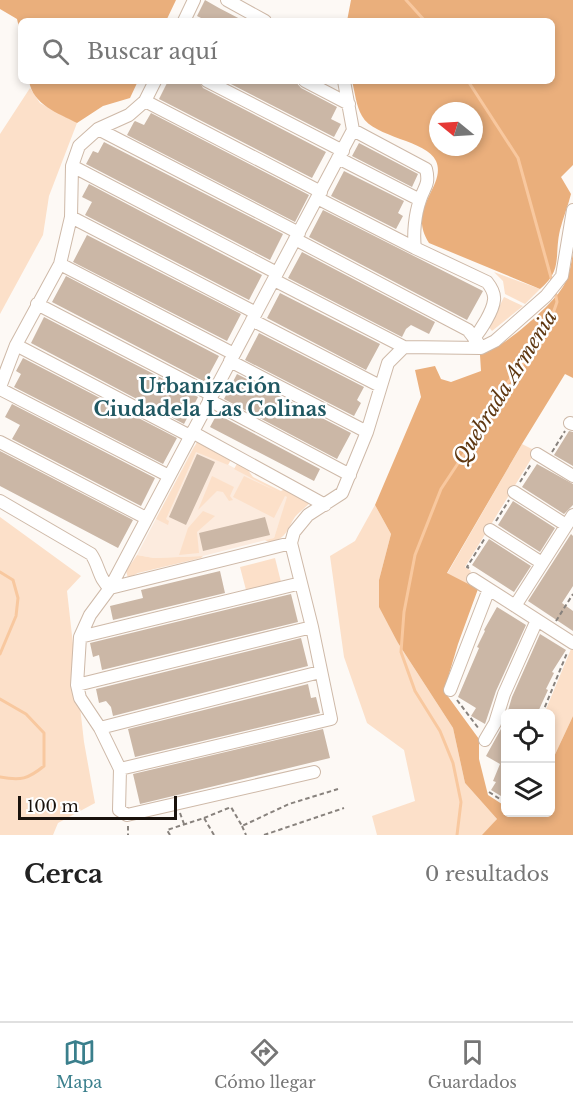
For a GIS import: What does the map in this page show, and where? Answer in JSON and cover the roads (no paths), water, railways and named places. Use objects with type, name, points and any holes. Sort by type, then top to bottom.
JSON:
[{"type":"street","points":[[187,18],[194,0]]},
{"type":"street","points":[[227,0],[260,18]]},
{"type":"street","points":[[153,84],[144,101],[129,115],[98,129],[79,146],[72,166],[71,217],[60,264],[16,345],[0,388],[169,476]]},
{"type":"street","points":[[212,84],[420,200]]},
{"type":"street","points":[[311,84],[349,104]]},
{"type":"street","points":[[314,771],[127,815],[119,810],[120,768],[100,728],[80,698],[77,685],[80,637],[90,615],[110,588],[353,130],[345,84]]},
{"type":"street","points":[[144,101],[415,248],[488,282],[494,300],[478,343]]},
{"type":"street","points":[[98,129],[468,330],[478,343]]},
{"type":"street","points":[[353,130],[426,169],[427,187],[420,200],[415,248]]},
{"type":"street","points":[[72,166],[404,347],[495,341],[546,296],[562,276],[573,210]]},
{"type":"street","points":[[71,217],[380,386]]},
{"type":"street","points":[[60,264],[367,432]]},
{"type":"street","points":[[38,304],[350,475]]},
{"type":"street","points":[[16,345],[325,505]]},
{"type":"street","points":[[120,768],[331,720],[312,627],[291,543],[294,532],[308,515],[342,493],[367,432],[388,363],[404,347]]},
{"type":"street","points":[[0,442],[146,518]]},
{"type":"street","points":[[542,457],[573,476]]},
{"type":"street","points":[[514,492],[569,520],[515,606]]},
{"type":"street","points":[[0,501],[92,554],[103,581],[110,588]]},
{"type":"street","points":[[490,530],[542,563]]},
{"type":"street","points":[[110,588],[291,543]]},
{"type":"street","points":[[473,579],[573,643]]},
{"type":"street","points":[[80,637],[301,583]]},
{"type":"street","points":[[450,690],[489,589]]},
{"type":"street","points":[[485,739],[495,723],[537,620]]},
{"type":"street","points":[[77,685],[312,627]]},
{"type":"street","points":[[100,728],[320,672]]},
{"type":"waterway","name":"Quebrada Armenia","points":[[406,0],[422,18]]},
{"type":"waterway","name":"Quebrada Armenia","points":[[470,84],[518,158],[552,281]]},
{"type":"waterway","name":"Quebrada Armenia","points":[[457,835],[461,802],[453,763],[440,731],[415,691],[401,652],[404,612],[415,555],[441,489],[480,430],[493,401],[528,357],[550,322],[557,302],[555,291]]},
{"type":"waterway","points":[[0,572],[13,580],[18,598],[16,616],[0,654]]},
{"type":"waterway","points":[[0,699],[26,714],[44,733],[44,766],[24,778],[0,777]]},
{"type":"district","name":"Urbanización Ciudadela Las Colinas","points":[[210,398]]}]
